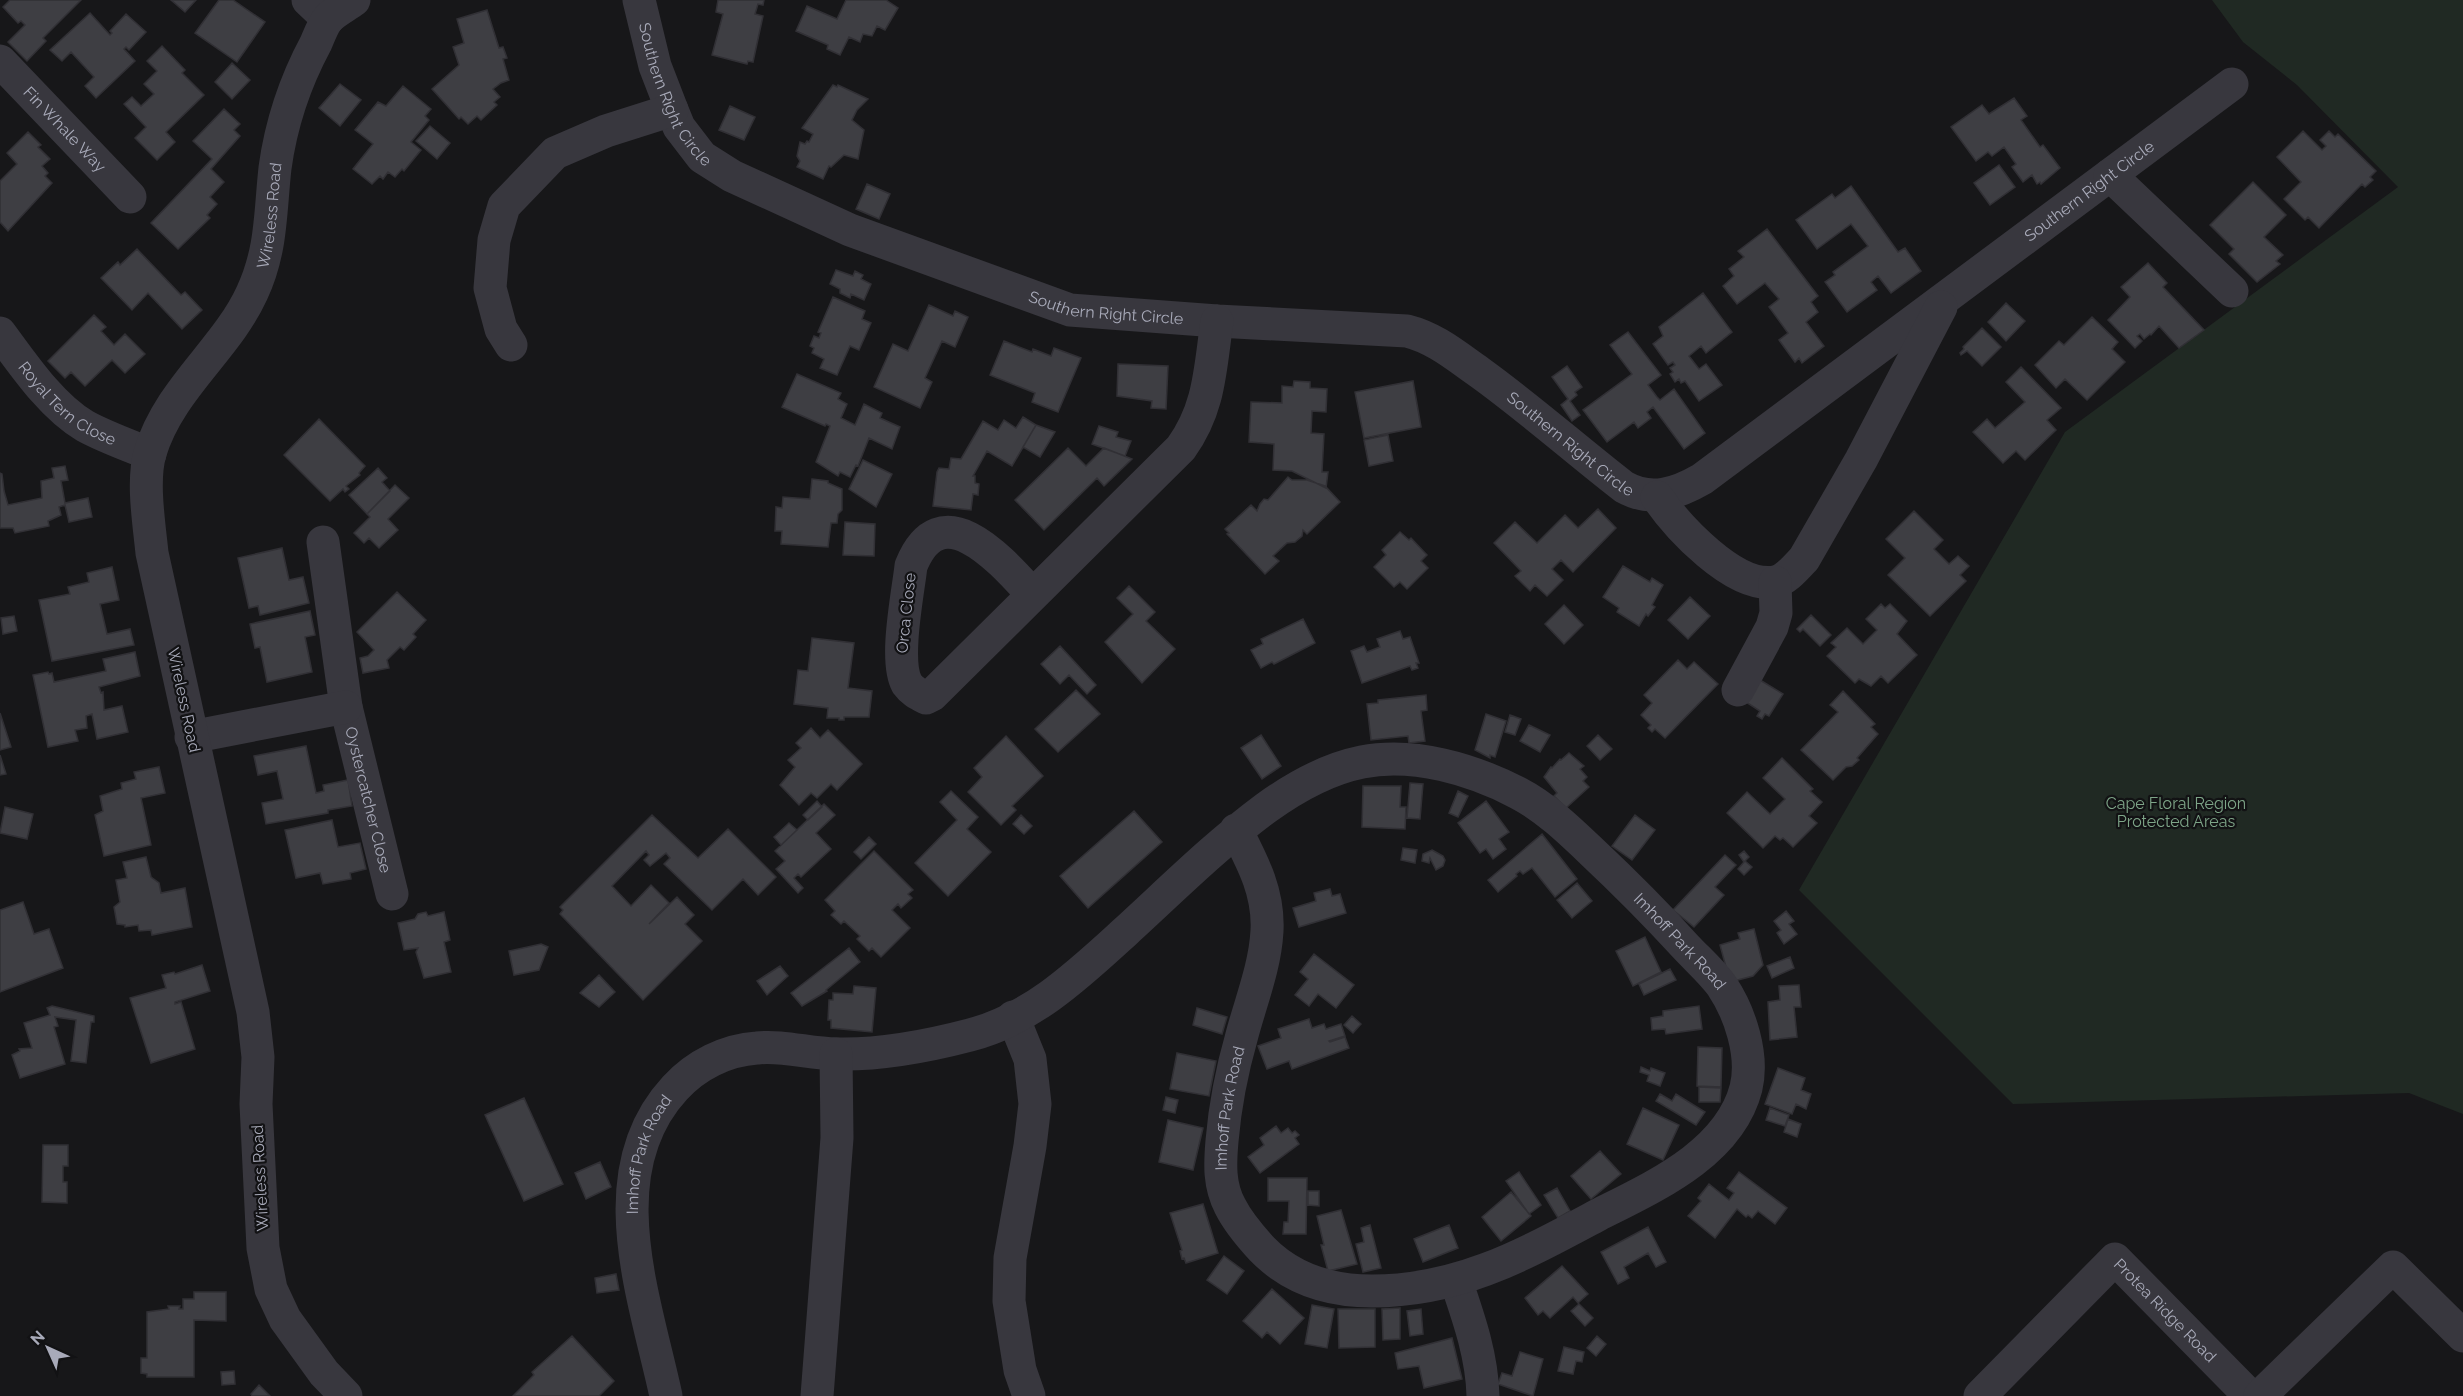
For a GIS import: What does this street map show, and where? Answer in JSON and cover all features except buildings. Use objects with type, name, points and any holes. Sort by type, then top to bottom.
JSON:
[{"type":"street","name":"Southern Right Circle","points":[[639,0],[655,66],[679,127],[702,157],[717,167],[850,230],[1070,310],[1217,321],[1407,331],[1422,334],[1437,342],[1506,392],[1624,487],[1642,494],[1657,496],[1687,488],[1702,479],[2232,84]]},
{"type":"street","name":"Wireless Road","points":[[330,6],[301,71],[290,104],[276,166],[273,213],[266,257],[252,292],[234,323],[187,384],[166,418],[150,454],[148,508],[152,553],[253,1012],[258,1057],[256,1104],[263,1248],[271,1289],[285,1319],[324,1373],[346,1396]]},
{"type":"street","name":"Fin Whale Way","points":[[0,61],[130,196]]},
{"type":"street","points":[[511,345],[501,329],[489,288],[494,240],[504,206],[555,153],[606,131],[672,110]]},
{"type":"street","points":[[2110,175],[2232,291]]},
{"type":"street","name":"Southern Right Circle","points":[[1657,496],[1682,529],[1732,570],[1754,579],[1775,582],[1791,572],[1804,559],[1861,460],[1945,299]]},
{"type":"street","name":"Orca Close","points":[[1032,594],[1008,568],[975,541],[947,531],[934,535],[916,552],[911,566],[901,661],[908,685],[915,693],[926,698],[932,695],[1181,448],[1193,432],[1204,408],[1217,321]]},
{"type":"street","name":"Royal Tern Close","points":[[0,333],[38,383],[69,414],[99,432],[150,454]]},
{"type":"street","name":"Oystercatcher Close","points":[[323,542],[346,707],[392,894]]},
{"type":"street","points":[[1738,690],[1772,627],[1776,613],[1775,582]]},
{"type":"street","name":"Oystercatcher Close","points":[[191,737],[346,707]]},
{"type":"street","name":"Imhoff Park Road","points":[[666,1396],[634,1250],[631,1207],[635,1161],[647,1127],[670,1093],[707,1062],[752,1047],[836,1054],[894,1050],[981,1032],[1013,1017],[1042,1002],[1075,977],[1236,830],[1285,795],[1320,775],[1365,761],[1425,760],[1472,772],[1524,796],[1570,831],[1644,901],[1722,987],[1743,1031],[1750,1063],[1746,1092],[1731,1122],[1711,1146],[1680,1170],[1638,1195],[1544,1244],[1494,1267],[1456,1281],[1370,1291],[1330,1287],[1298,1277],[1272,1259],[1248,1234],[1228,1203],[1220,1173],[1223,1130],[1241,1036],[1265,954],[1268,925],[1261,883],[1236,830]]},
{"type":"street","points":[[1013,1017],[1030,1059],[1035,1104],[1010,1258],[1009,1301],[1020,1370],[1029,1396]]},
{"type":"street","points":[[817,1396],[837,1138],[836,1054]]},
{"type":"street","name":"Protea Ridge Road","points":[[1980,1396],[2115,1259],[2250,1396]]},
{"type":"street","points":[[2260,1396],[2393,1267],[2463,1336]]},
{"type":"street","points":[[1456,1281],[1474,1331],[1483,1381],[1483,1396]]},
{"type":"green space","name":"Cape Floral Region Protected Areas","points":[[2212,0],[2463,0],[2463,1114],[2409,1093],[2013,1104],[1799,890],[2065,432],[2398,187],[2297,85],[2243,42]]}]
